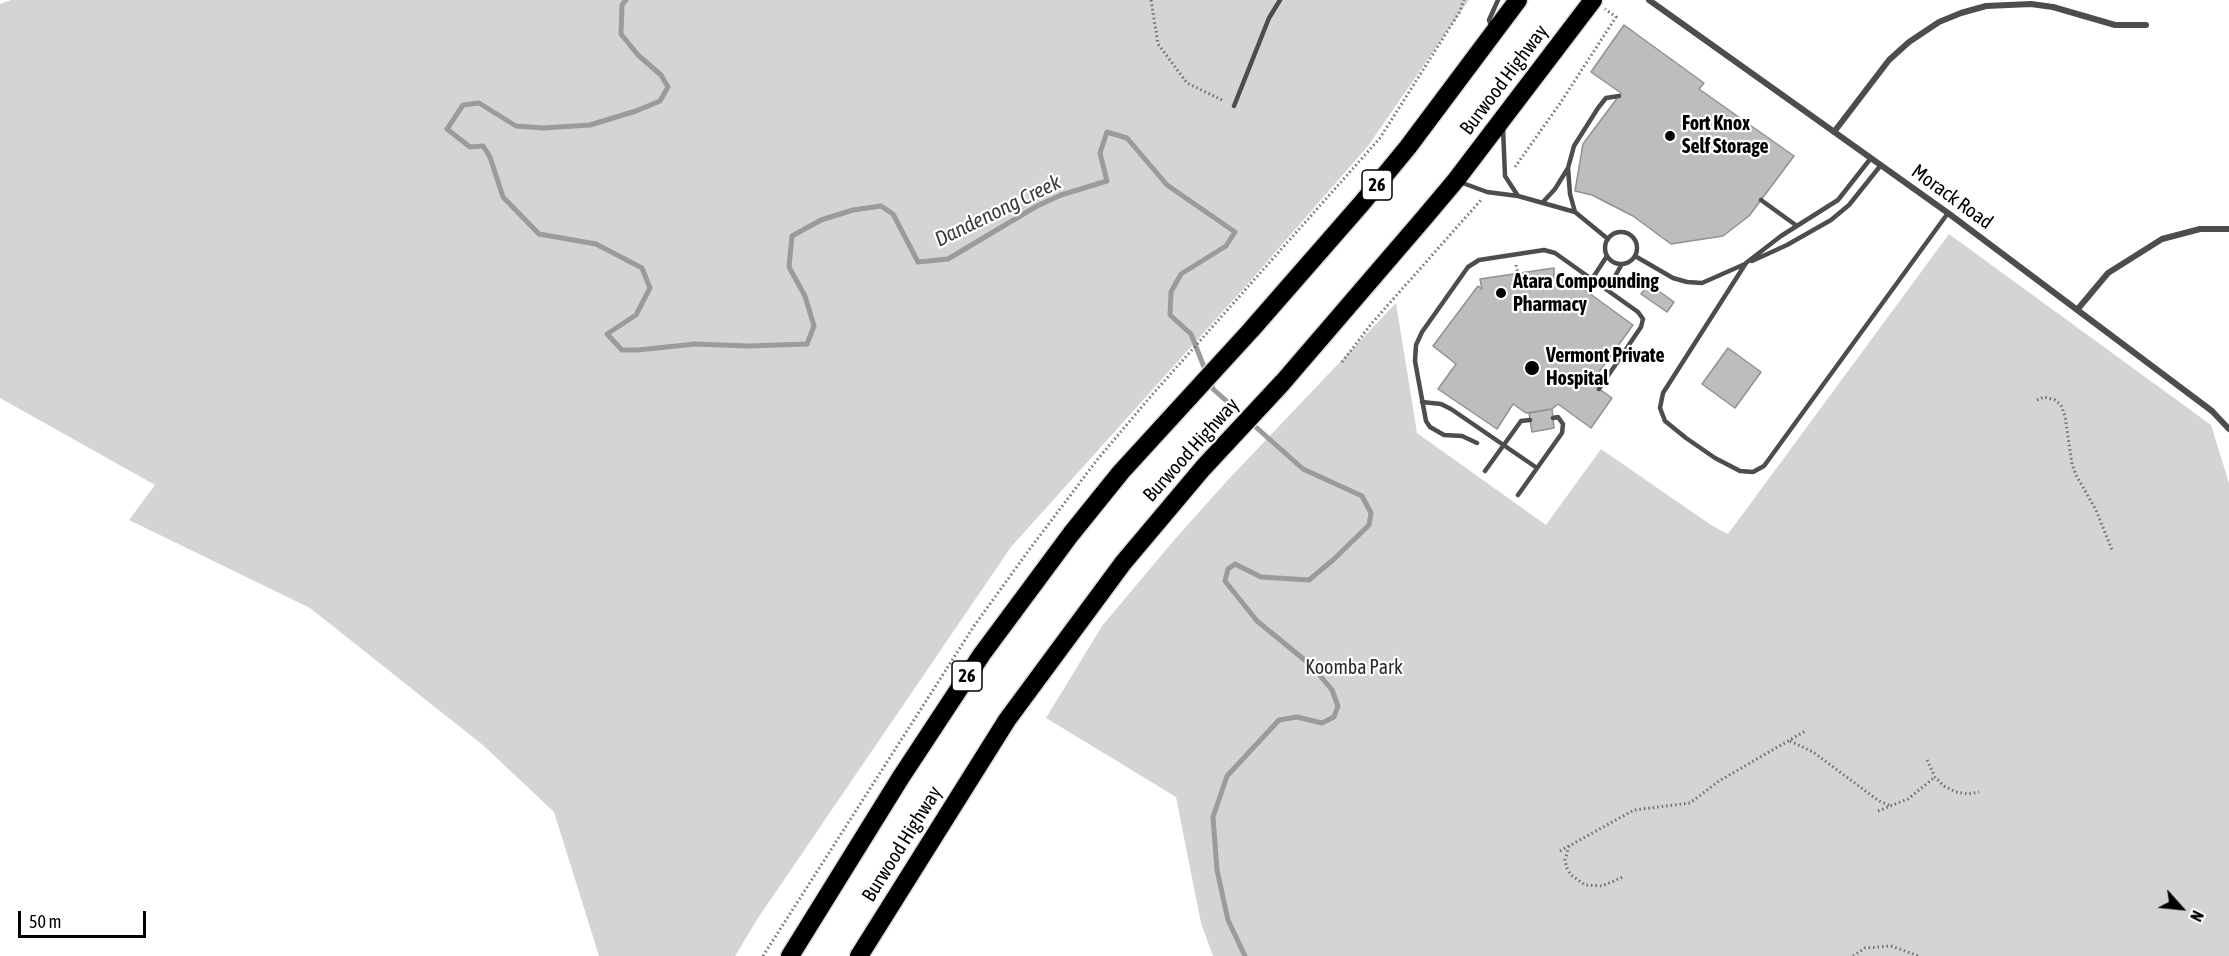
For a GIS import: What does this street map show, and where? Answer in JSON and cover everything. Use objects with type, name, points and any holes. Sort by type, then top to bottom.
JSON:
[{"type":"highway","name":"Burwood Highway","points":[[790,956],[901,777],[982,654],[1099,499],[1362,203],[1408,147],[1518,0]]},
{"type":"highway","name":"Burwood Highway","points":[[859,956],[978,765],[1033,683],[1123,563],[1203,468],[1283,382],[1455,180],[1593,0]]},
{"type":"street","name":"Morack Road","points":[[1649,0],[1948,213],[2212,411],[2229,429]]},
{"type":"street","points":[[1834,132],[1873,80],[1909,42],[1939,22],[1986,3],[2053,7],[2115,25],[2146,25]]},
{"type":"street","points":[[2078,310],[2108,273],[2162,239],[2200,229],[2229,229]]},
{"type":"lane","points":[[1234,106],[1269,18],[1280,0]]},
{"type":"lane","points":[[1495,33],[1489,20],[1498,0]]},
{"type":"lane","points":[[1543,202],[1555,189],[1568,168],[1574,146],[1588,122],[1606,98],[1619,96]]},
{"type":"lane","points":[[1502,119],[1505,176],[1518,196]]},
{"type":"lane","points":[[1871,158],[1838,200],[1781,236],[1746,263],[1663,393],[1660,408],[1665,421],[1686,438],[1715,458],[1740,471],[1753,472],[1764,466],[1948,213]]},
{"type":"lane","points":[[1635,256],[1673,278],[1702,283],[1787,245],[1831,220],[1849,205],[1881,165]]},
{"type":"lane","points":[[1568,168],[1570,194],[1575,212]]},
{"type":"lane","points":[[1455,180],[1487,192],[1518,196],[1575,212],[1608,239]]},
{"type":"lane","points":[[1761,200],[1797,226]]},
{"type":"lane","points":[[1607,290],[1622,264],[1632,260],[1635,256],[1636,243],[1627,233],[1616,233],[1608,239],[1605,250],[1610,260],[1622,264]]},
{"type":"lane","points":[[1477,443],[1462,436],[1444,435],[1430,427],[1426,421],[1415,361],[1416,345],[1422,332],[1468,267],[1479,260],[1544,250],[1556,253],[1638,312],[1643,319],[1641,327],[1601,386],[1594,378]]},
{"type":"lane","points":[[1592,279],[1607,256]]},
{"type":"lane","points":[[1621,341],[1628,346]]},
{"type":"lane","points":[[1422,402],[1441,404],[1451,409],[1537,468]]},
{"type":"lane","points":[[1518,495],[1562,433],[1563,424],[1558,417],[1553,418]]},
{"type":"lane","points":[[1485,471],[1521,421],[1530,420]]},
{"type":"path","points":[[1151,0],[1158,44],[1187,83],[1234,106]]},
{"type":"path","points":[[763,956],[974,626],[1097,460],[1380,138],[1459,14],[1464,0]]},
{"type":"path","points":[[2037,400],[2044,397],[2055,400],[2061,405],[2066,416],[2072,464],[2099,516],[2112,550]]},
{"type":"path","points":[[1560,851],[1634,810],[1690,803],[1719,781],[1807,730]]},
{"type":"path","points":[[1790,741],[1813,752],[1879,801],[1891,806]]},
{"type":"path","points":[[1927,760],[1935,777],[1944,786],[1956,792],[1968,794],[1979,792]]},
{"type":"path","points":[[1878,811],[1908,799],[1935,777]]},
{"type":"path","points":[[1569,846],[1565,860],[1567,868],[1578,880],[1593,887],[1602,886],[1623,877]]},
{"type":"path","points":[[1853,956],[1865,948],[1892,946],[1919,956]]},
{"type":"green space","points":[[11,0],[1469,0],[1368,146],[1011,547],[758,918],[735,956],[599,956],[554,812],[484,746],[310,608],[129,520],[155,485],[0,398],[0,4]]},
{"type":"green space","name":"Koomba Park","points":[[1949,234],[2211,425],[2229,483],[2229,956],[1213,956],[1201,923],[1176,797],[1046,718],[1102,626],[1175,539],[1396,303],[1417,433],[1546,525],[1601,449],[1711,525],[1728,534]]},
{"type":"building","points":[[1624,25],[1704,83],[1699,89],[1794,156],[1749,216],[1723,236],[1671,244],[1633,216],[1592,195],[1575,191],[1583,144],[1621,93],[1591,72]]},
{"type":"building","points":[[1554,268],[1554,279],[1560,272],[1633,325],[1591,383],[1612,398],[1591,428],[1558,404],[1552,409],[1526,413],[1513,404],[1497,429],[1438,389],[1456,364],[1433,346],[1478,286],[1482,289],[1480,279]]},
{"type":"building","points":[[1649,284],[1674,302],[1667,312],[1641,294]]},
{"type":"building","points":[[1728,348],[1761,372],[1735,408],[1702,384]]},
{"type":"building","points":[[1552,409],[1554,428],[1532,432],[1529,413]]},
{"type":"waterway","name":"Dandenong Creek","points":[[626,0],[622,5],[621,34],[638,55],[661,75],[668,87],[660,101],[590,125],[543,128],[516,126],[479,103],[463,105],[447,129],[470,147],[483,146],[490,157],[503,197],[539,234],[596,244],[642,268],[650,288],[636,315],[607,334],[622,350],[695,344],[749,346],[807,344],[814,326],[805,296],[789,267],[792,236],[821,220],[853,210],[881,206],[893,214],[918,262],[948,259],[1037,206],[1061,195],[1107,181],[1100,153],[1107,132],[1127,138],[1167,185],[1235,232],[1226,246],[1181,274],[1171,292],[1170,315],[1191,334],[1206,372]]},
{"type":"waterway","name":"Dandenong Creek","points":[[1210,381],[1213,389],[1303,469],[1362,496],[1371,513],[1369,525],[1309,580],[1261,577],[1235,564],[1228,569],[1225,581],[1257,621],[1312,666],[1332,690],[1338,706],[1334,717],[1322,723],[1297,717],[1279,720],[1227,776],[1213,817],[1217,870],[1228,920],[1245,956]]},
{"type":"place","name":"Fort Knox Self Storage","points":[[1670,136]]},
{"type":"place","name":"Atara Compounding Pharmacy","points":[[1501,293]]},
{"type":"place","name":"Vermont Private Hospital","points":[[1532,368]]}]
